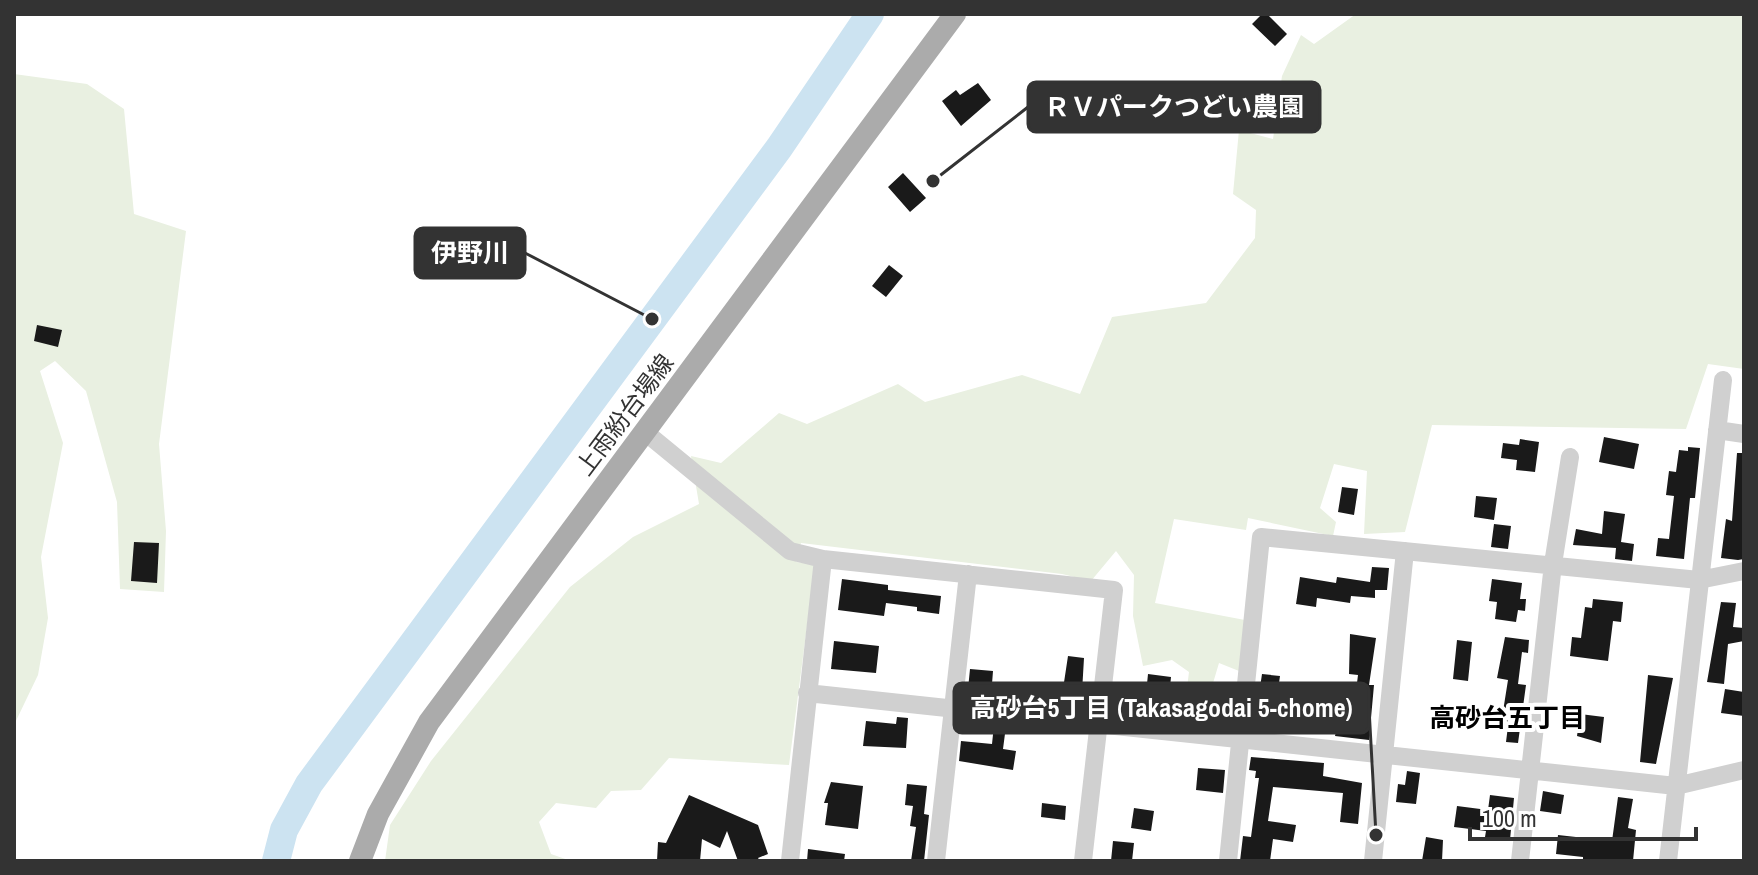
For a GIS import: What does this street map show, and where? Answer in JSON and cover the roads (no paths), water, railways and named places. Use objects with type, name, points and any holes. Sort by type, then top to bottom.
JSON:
[{"type":"main road","name":"上雨紛台場線","points":[[360,861],[378,814],[429,722],[955,14]]},
{"type":"street","points":[[1668,861],[1723,380]]},
{"type":"street","points":[[1717,430],[1744,434]]},
{"type":"street","points":[[645,432],[790,551],[823,559],[1114,590],[1083,861]]},
{"type":"street","points":[[1520,861],[1553,564],[1570,457]]},
{"type":"street","points":[[1228,861],[1261,537],[1699,580],[1744,571]]},
{"type":"street","points":[[1373,861],[1405,551]]},
{"type":"street","points":[[790,861],[823,559]]},
{"type":"street","points":[[936,861],[968,574]]},
{"type":"street","points":[[807,693],[1676,786],[1744,770]]},
{"type":"waterway","points":[[276,861],[284,830],[309,784],[779,148],[870,14]]},
{"type":"place","name":"ＲＶパークつどい農園","points":[[933,181]]},
{"type":"place","name":"伊野川","points":[[652,319]]},
{"type":"place","name":"高砂台5丁目 (Takasagodai 5-chome)","points":[[1376,835]]},
{"type":"district","name":"高砂台五丁目","points":[[1507,718]]}]
